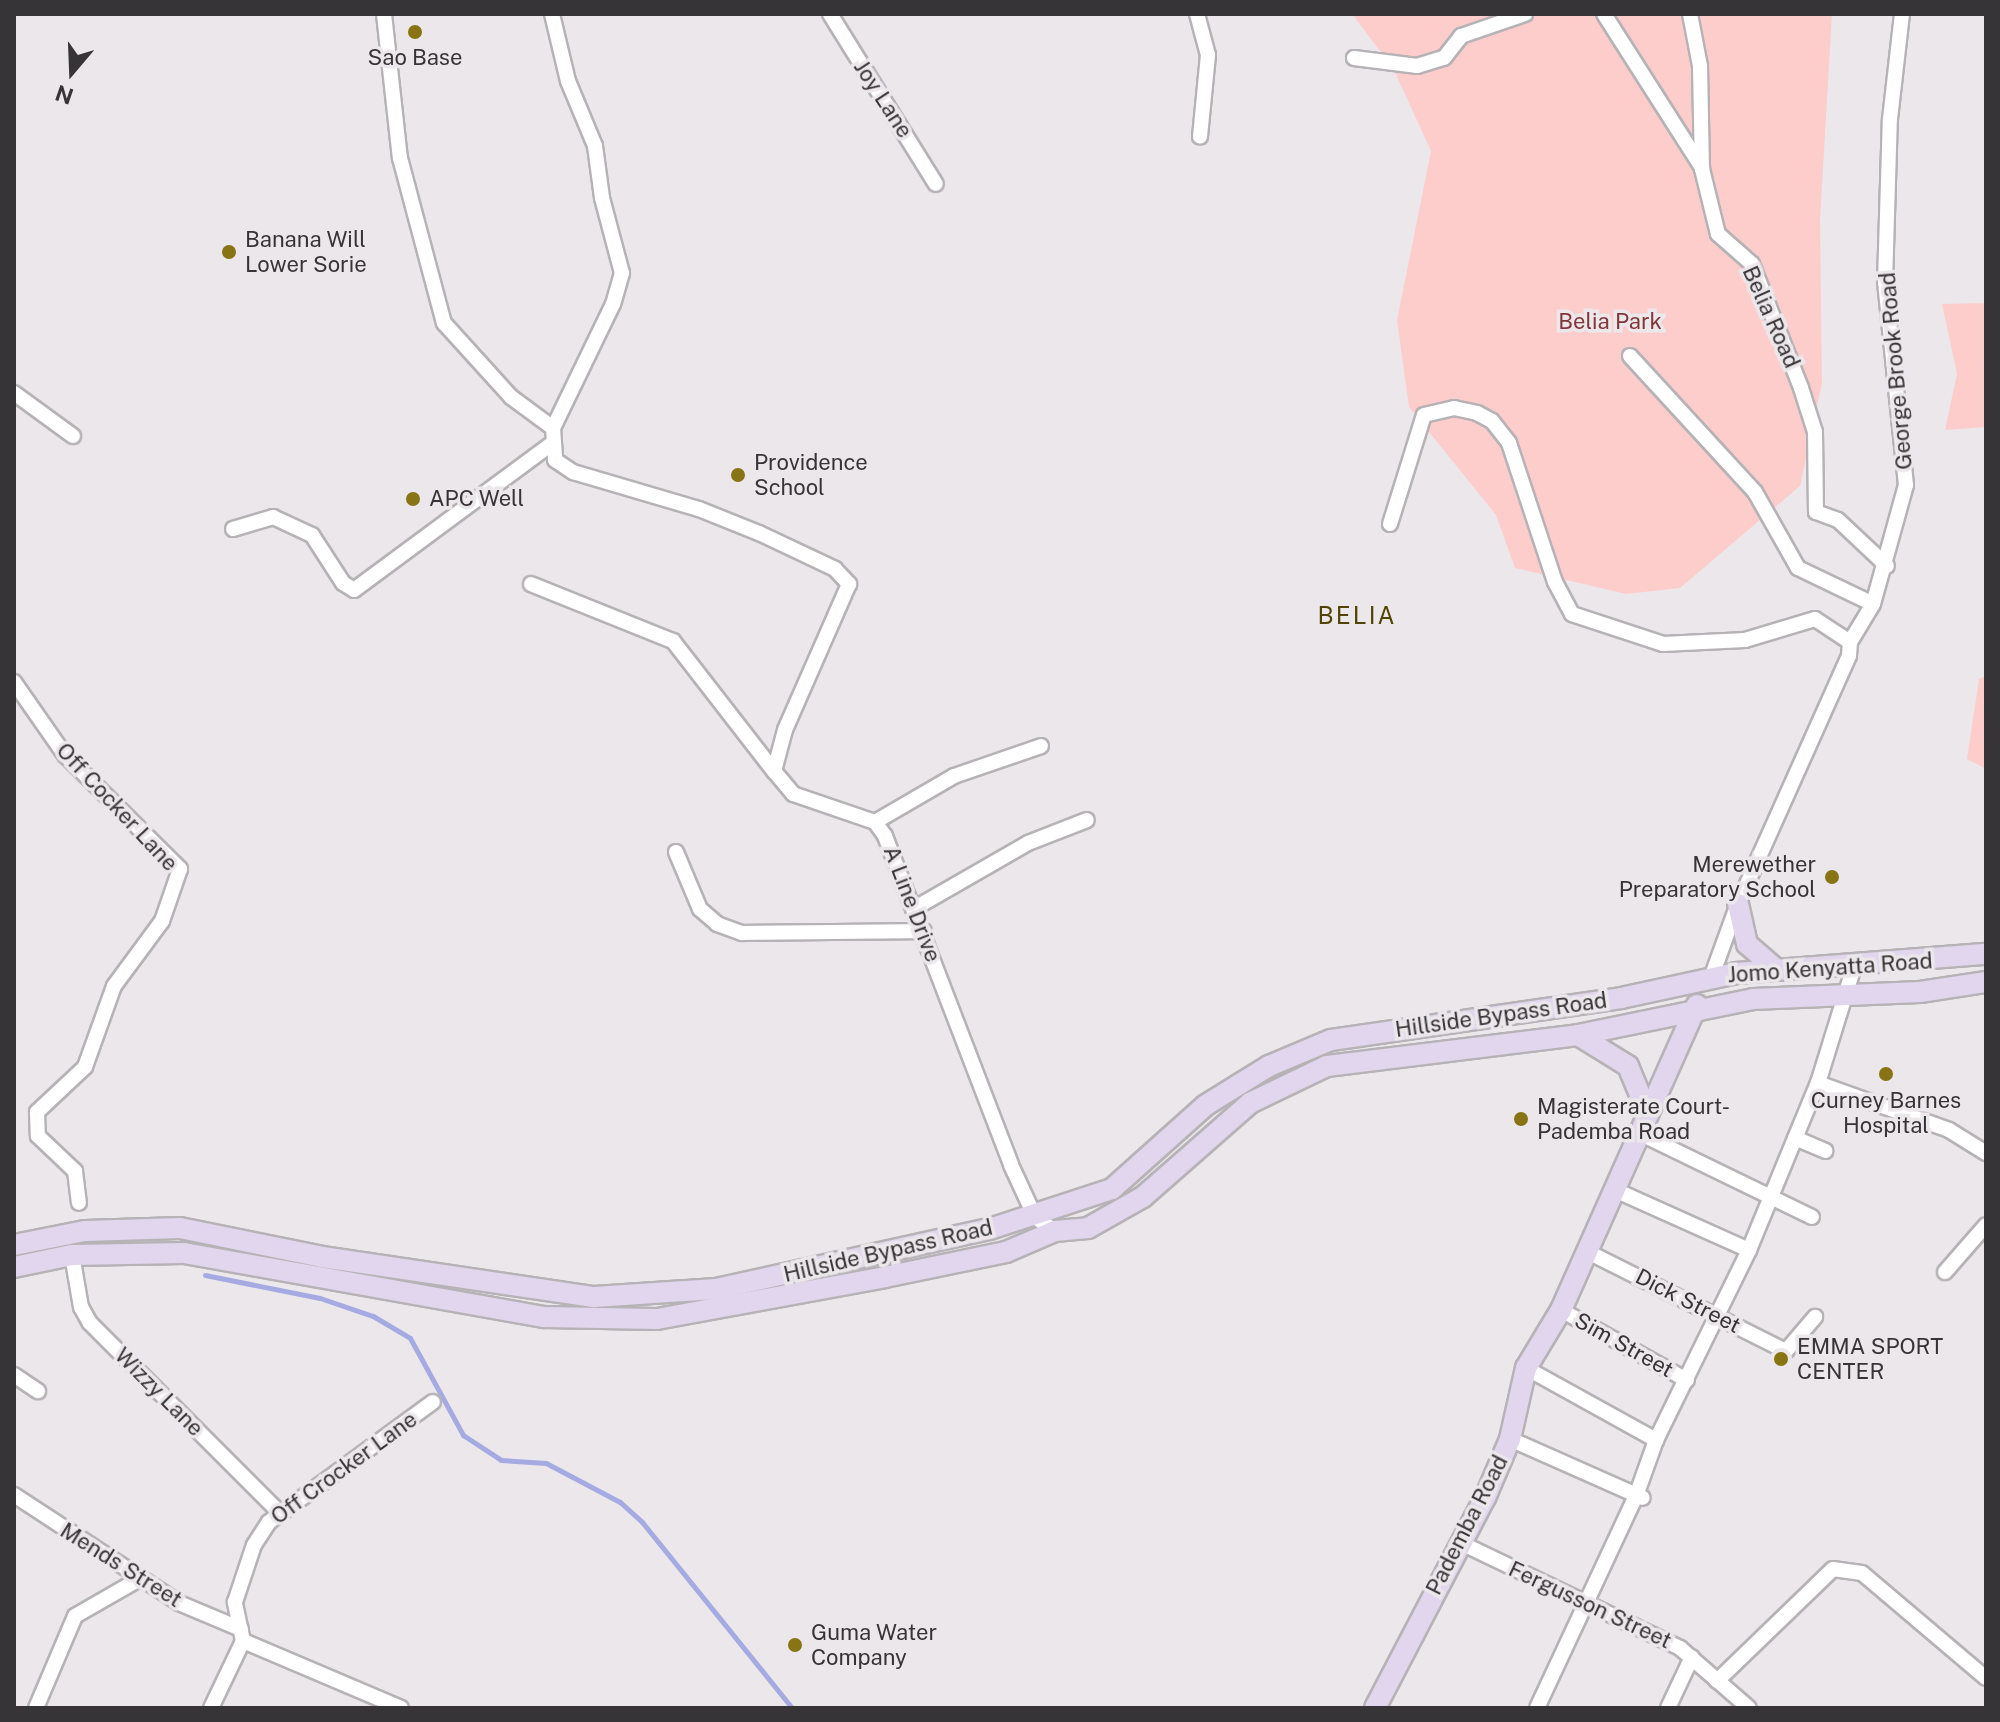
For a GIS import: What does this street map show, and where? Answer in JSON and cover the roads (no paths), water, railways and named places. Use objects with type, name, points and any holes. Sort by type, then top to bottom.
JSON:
[{"type":"main road","points":[[1738,904],[1747,944],[1775,968]]},
{"type":"main road","name":"Jomo Kenyatta Road","points":[[1627,1165],[1711,978],[1775,968],[1854,967],[1986,954]]},
{"type":"main road","points":[[1917,962],[1920,992]]},
{"type":"main road","name":"Hillside Bypass Road","points":[[14,1245],[85,1231],[180,1228],[512,1288],[645,1297],[716,1289],[1035,1217],[1112,1189],[1206,1105],[1269,1066],[1331,1040],[1621,998],[1711,978]]},
{"type":"main road","name":"Jomo Kenyatta Road","points":[[1694,1011],[1753,999],[1920,992],[1986,982]]},
{"type":"main road","name":"Hillside Bypass Road","points":[[14,1267],[72,1255],[184,1253],[429,1300],[600,1321],[657,1319],[1006,1252],[1055,1231],[1088,1228],[1113,1217],[1250,1103],[1327,1066],[1578,1035],[1694,1011]]},
{"type":"main road","points":[[1578,1035],[1628,1066],[1648,1114]]},
{"type":"main road","name":"Pademba Road","points":[[1375,1708],[1461,1543],[1510,1439],[1526,1368],[1561,1310],[1627,1165]]},
{"type":"street","points":[[384,14],[400,158],[444,323],[511,397],[553,428]]},
{"type":"street","points":[[552,14],[568,81],[595,146],[622,273],[613,304],[553,428],[550,445],[564,468],[759,533],[835,569],[849,584],[785,730],[774,771]]},
{"type":"street","name":"Joy Lane","points":[[830,14],[936,184]]},
{"type":"street","points":[[1197,14],[1208,55],[1200,137]]},
{"type":"street","points":[[1354,58],[1417,66],[1444,58],[1461,36],[1525,14]]},
{"type":"street","points":[[1604,14],[1702,169]]},
{"type":"street","name":"Belia Road","points":[[1690,14],[1700,66],[1702,169],[1718,234],[1752,264],[1801,388],[1815,432],[1816,512],[1838,520],[1887,566]]},
{"type":"street","name":"George Brook Road","points":[[1711,978],[1738,904],[1849,656],[1850,642],[1873,604],[1887,566],[1906,485],[1885,283],[1890,119],[1902,14]]},
{"type":"street","points":[[1630,356],[1755,492],[1798,568],[1873,604]]},
{"type":"street","points":[[14,393],[73,436]]},
{"type":"street","points":[[1390,524],[1424,415],[1454,408],[1477,413],[1492,421],[1509,443],[1555,582],[1572,614],[1663,644],[1745,640],[1815,619],[1850,642]]},
{"type":"street","points":[[233,529],[273,517],[312,535],[343,583],[354,590],[550,445]]},
{"type":"street","name":"A Line Drive","points":[[531,584],[673,641],[793,794],[875,822],[915,908],[1035,1217]]},
{"type":"street","name":"Off Cocker Lane","points":[[14,682],[65,755],[180,869],[172,902],[149,943],[114,986],[85,1067],[37,1112],[38,1136],[75,1171],[79,1203]]},
{"type":"street","points":[[875,822],[954,776],[1041,746]]},
{"type":"street","points":[[915,908],[1028,843],[1087,820]]},
{"type":"street","points":[[676,852],[700,909],[717,924],[742,933],[924,931]]},
{"type":"street","points":[[1537,1708],[1640,1497],[1656,1440],[1749,1250],[1818,1083],[1849,994],[1854,967]]},
{"type":"street","points":[[1818,1083],[1949,1130],[1986,1153]]},
{"type":"street","points":[[1641,1134],[1812,1217]]},
{"type":"street","points":[[1795,1138],[1825,1151]]},
{"type":"street","points":[[1615,1190],[1749,1250]]},
{"type":"street","points":[[1035,1217],[1055,1231]]},
{"type":"street","points":[[1945,1272],[1986,1225]]},
{"type":"street","name":"Dick Street","points":[[1588,1252],[1786,1351],[1815,1317]]},
{"type":"street","name":"Wizzy Lane","points":[[72,1255],[81,1307],[90,1323],[279,1512]]},
{"type":"street","name":"Sim Street","points":[[1561,1310],[1687,1380]]},
{"type":"street","points":[[1526,1368],[1656,1440]]},
{"type":"street","points":[[14,1375],[38,1391]]},
{"type":"street","name":"Off Crocker Lane","points":[[242,1635],[235,1602],[260,1533],[279,1512],[433,1402]]},
{"type":"street","points":[[1510,1439],[1640,1497]]},
{"type":"street","name":"Mends Street","points":[[14,1495],[179,1603],[383,1704],[401,1708]]},
{"type":"street","name":"Fergusson Street","points":[[1461,1543],[1692,1657],[1749,1708]]},
{"type":"street","points":[[1717,1681],[1833,1569],[1862,1573],[1986,1678]]},
{"type":"street","points":[[36,1708],[75,1616],[141,1578]]},
{"type":"street","points":[[211,1708],[242,1635]]},
{"type":"street","points":[[1668,1708],[1692,1657]]},
{"type":"waterway","points":[[205,1275],[320,1298],[373,1316],[410,1338],[463,1435],[501,1460],[546,1463],[620,1502],[642,1522],[792,1708]]},
{"type":"place","name":"Sao Base","points":[[415,32]]},
{"type":"place","name":"Banana Will Lower Sorie","points":[[229,252]]},
{"type":"place","name":"Providence School","points":[[738,475]]},
{"type":"place","name":"APC Well","points":[[413,499]]},
{"type":"place","name":"Merewether Preparatory School","points":[[1832,877]]},
{"type":"place","name":"Curney Barnes Hospital","points":[[1886,1074]]},
{"type":"place","name":"Magisterate Court- Pademba Road","points":[[1521,1119]]},
{"type":"place","name":"EMMA SPORT CENTER","points":[[1781,1359]]},
{"type":"place","name":"Guma Water Company","points":[[795,1645]]},
{"type":"district","name":"BELIA","points":[[1357,616]]},
{"type":"park label","name":"Belia Park","points":[[1610,322]]}]
